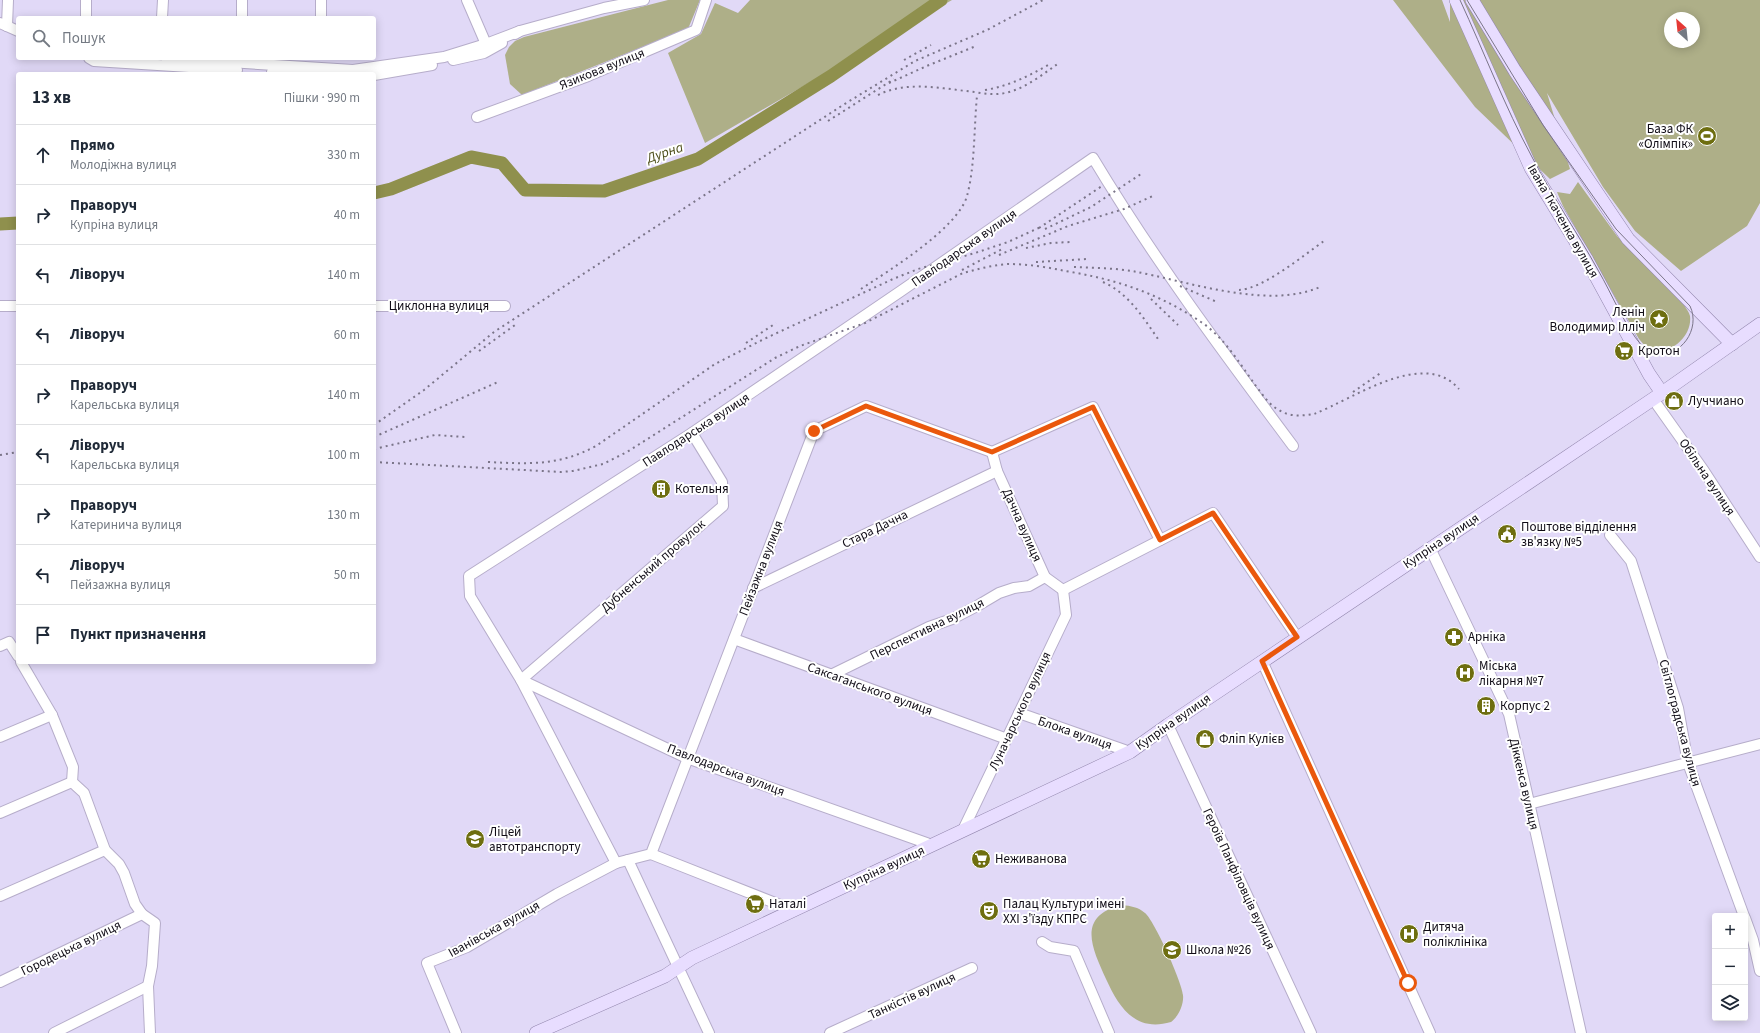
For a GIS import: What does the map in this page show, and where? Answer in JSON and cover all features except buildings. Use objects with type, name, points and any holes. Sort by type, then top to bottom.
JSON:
[{"type":"main road","name":"Івана Ткаченка вулиця","points":[[1456,0],[1531,168],[1587,260],[1649,374],[1657,396]]},
{"type":"main road","points":[[1472,0],[1515,70],[1628,239],[1732,344]]},
{"type":"main road","name":"Купріна вулиця","points":[[536,1033],[665,976],[692,958],[1130,752],[1297,637],[1657,396],[1760,324]]},
{"type":"street","points":[[8,0],[4,24],[16,30]]},
{"type":"street","points":[[86,0],[86,16]]},
{"type":"street","points":[[162,16],[163,0]]},
{"type":"street","points":[[242,0],[242,16]]},
{"type":"street","points":[[321,0],[321,16]]},
{"type":"street","points":[[467,0],[486,44]]},
{"type":"street","points":[[215,60],[320,62],[352,70],[444,57],[486,44],[520,31],[604,8],[644,0]]},
{"type":"street","name":"Язикова вулиця","points":[[477,117],[588,76],[696,30],[706,0]]},
{"type":"street","points":[[376,74],[417,68],[484,54],[520,31]]},
{"type":"street","points":[[92,60],[157,66],[270,72]]},
{"type":"street","name":"Павлодарська вулиця","points":[[932,845],[687,758],[521,680],[470,596],[470,576],[692,433],[1093,158],[1114,193],[1201,322],[1293,446]]},
{"type":"street","points":[[0,306],[16,306]]},
{"type":"street","name":"Циклонна вулиця","points":[[376,306],[505,306]]},
{"type":"street","name":"Обільна вулиця","points":[[1657,396],[1760,557]]},
{"type":"street","name":"Пейзажна вулиця","points":[[687,758],[814,431],[866,406],[992,452]]},
{"type":"street","points":[[992,452],[1093,407],[1160,540]]},
{"type":"street","name":"Дубненський провулок","points":[[521,680],[723,506],[722,482],[692,433]]},
{"type":"street","name":"Дачна вулиця","points":[[992,452],[997,471],[1045,577],[1063,590]]},
{"type":"street","name":"Стара Дачна","points":[[753,588],[997,471]]},
{"type":"street","points":[[1063,590],[1213,513],[1297,637]]},
{"type":"street","name":"Світлоградська вулиця","points":[[1610,535],[1631,561],[1678,708],[1688,763],[1744,913]]},
{"type":"street","name":"Діккенса вулиця","points":[[1430,548],[1509,714],[1581,1033]]},
{"type":"street","name":"Перспективна вулиця","points":[[831,675],[929,627],[952,619],[999,593],[1014,588],[1030,586],[1045,577]]},
{"type":"street","name":"Луначарського вулиця","points":[[963,830],[1066,615],[1063,590]]},
{"type":"street","name":"Саксаганського вулиця","points":[[734,639],[1007,739]]},
{"type":"street","points":[[5,644],[16,654]]},
{"type":"street","points":[[1262,661],[1430,1033]]},
{"type":"street","points":[[22,664],[52,715],[73,767],[72,782]]},
{"type":"street","points":[[521,680],[616,863]]},
{"type":"street","name":"Блока вулиця","points":[[1019,714],[1130,752]]},
{"type":"street","points":[[0,737],[52,715]]},
{"type":"street","name":"Героїв Панфіловців вулиця","points":[[1168,725],[1311,1033]]},
{"type":"street","points":[[1529,804],[1760,744]]},
{"type":"street","points":[[687,758],[651,854],[794,910]]},
{"type":"street","points":[[0,813],[72,782]]},
{"type":"street","points":[[72,782],[84,793],[105,850],[119,864],[135,904],[142,914],[155,923],[152,966],[148,986],[150,1033]]},
{"type":"street","points":[[0,896],[105,850]]},
{"type":"street","name":"Іванівська вулиця","points":[[456,1033],[427,963],[467,947],[557,894],[616,863],[651,854]]},
{"type":"street","points":[[628,860],[679,966],[709,1033]]},
{"type":"street","name":"Городецька вулиця","points":[[0,982],[142,914]]},
{"type":"street","name":"Світлоградська вулиця","points":[[1748,926],[1760,971]]},
{"type":"street","points":[[1042,942],[1050,947],[1074,951],[1109,1033]]},
{"type":"street","name":"Танкістів вулиця","points":[[830,1033],[972,968]]},
{"type":"street","points":[[54,1033],[148,986]]},
{"type":"green space","points":[[668,0],[700,0],[688,29],[522,95],[510,84],[505,55],[509,47],[515,41],[524,37]]},
{"type":"green space","points":[[750,0],[952,0],[705,143],[668,53],[701,34],[715,3],[738,13]]},
{"type":"green space","points":[[1393,0],[1442,0],[1450,22],[1450,0],[1760,0],[1760,203],[1747,226],[1681,271],[1635,231],[1603,187],[1547,93],[1570,169],[1550,179],[1475,107]]},
{"type":"green space","points":[[1578,182],[1617,236],[1684,305],[1687,310],[1690,316],[1690,325],[1687,332],[1682,340],[1668,349],[1660,351],[1652,350],[1645,346],[1639,339],[1563,206],[1557,192],[1570,194]]},
{"type":"green space","points":[[1122,905],[1140,909],[1145,913],[1155,927],[1173,965],[1183,998],[1179,1013],[1171,1022],[1147,1024],[1137,1020],[1129,1014],[1116,998],[1096,956],[1093,945],[1093,925],[1098,917],[1108,910]]},
{"type":"waterway","name":"Дурна","points":[[376,193],[391,189],[471,157],[502,163],[525,190],[604,191],[698,159],[831,76],[941,0]]},
{"type":"waterway","name":"Дурна","points":[[0,224],[16,223]]},
{"type":"tram line","points":[[1460,0],[1522,138],[1630,329],[1643,347],[1649,352],[1664,354],[1680,347],[1691,332],[1693,324],[1693,315],[1690,306],[1616,229],[1543,125],[1467,0]]},
{"type":"railway","points":[[376,424],[424,390],[494,332],[843,105],[915,61],[987,30],[1043,0]]},
{"type":"railway","points":[[904,60],[931,45]]},
{"type":"railway","points":[[889,83],[976,46]]},
{"type":"railway","points":[[878,95],[889,90],[913,87],[938,88],[990,94],[1005,93],[1027,85],[1059,63]]},
{"type":"railway","points":[[985,90],[1019,80],[1050,64]]},
{"type":"railway","points":[[828,121],[894,79]]},
{"type":"railway","points":[[861,289],[922,247],[951,221],[961,208],[967,196],[972,172],[977,96]]},
{"type":"railway","points":[[1045,229],[1091,207],[1141,174]]},
{"type":"railway","points":[[1039,228],[1102,186]]},
{"type":"railway","points":[[999,255],[1068,226],[1124,209],[1155,195]]},
{"type":"railway","points":[[488,462],[544,462],[582,453],[596,446],[715,364],[764,339],[893,279],[918,269],[1008,242],[1043,226]]},
{"type":"railway","points":[[1239,290],[1260,284],[1271,278],[1324,241]]},
{"type":"railway","points":[[1026,248],[1051,243],[1070,242]]},
{"type":"railway","points":[[962,270],[1004,248]]},
{"type":"railway","points":[[1036,262],[1088,259]]},
{"type":"railway","points":[[376,462],[561,472],[573,471],[603,464],[627,452],[775,358],[800,346],[865,323],[963,273],[991,266],[1008,264],[1044,267],[1101,278],[1136,289],[1169,303],[1201,322],[1217,335],[1231,351],[1266,400],[1275,408],[1287,414],[1314,414],[1388,380],[1408,375],[1427,374],[1444,378],[1459,389]]},
{"type":"railway","points":[[1074,267],[1132,271],[1228,292],[1254,295],[1278,296],[1301,293],[1322,286]]},
{"type":"railway","points":[[1103,282],[1120,292],[1134,306],[1158,339]]},
{"type":"railway","points":[[1180,286],[1217,302]]},
{"type":"railway","points":[[1151,299],[1178,325]]},
{"type":"railway","points":[[746,343],[776,323]]},
{"type":"railway","points":[[479,351],[515,325]]},
{"type":"railway","points":[[1353,392],[1382,372]]},
{"type":"railway","points":[[376,436],[498,382]]},
{"type":"railway","points":[[376,449],[435,435],[465,437]]},
{"type":"railway","points":[[0,455],[16,452]]},
{"type":"place","name":"База ФК «Олімпік»","points":[[1707,136]]},
{"type":"place","name":"Ленін Володимир Ілліч","points":[[1659,319]]},
{"type":"place","name":"Кротон","points":[[1624,351]]},
{"type":"place","name":"Луччиано","points":[[1674,401]]},
{"type":"place","name":"Котельня","points":[[661,489]]},
{"type":"place","name":"Поштове відділення зв'язку №5","points":[[1507,534]]},
{"type":"place","name":"Арніка","points":[[1454,637]]},
{"type":"place","name":"Міська лікарня №7","points":[[1465,673]]},
{"type":"place","name":"Корпус 2","points":[[1486,706]]},
{"type":"place","name":"Фліп Кулієв","points":[[1205,739]]},
{"type":"place","name":"Ліцей автотранспорту","points":[[475,839]]},
{"type":"place","name":"Неживанова","points":[[981,859]]},
{"type":"place","name":"Наталі","points":[[755,904]]},
{"type":"place","name":"Палац Культури імені XXI з'їзду КПРС","points":[[989,911]]},
{"type":"place","name":"Дитяча поліклініка","points":[[1409,934]]},
{"type":"place","name":"Школа №26","points":[[1172,950]]},
{"type":"route","points":[[814,431],[866,406],[992,452],[1093,407],[1160,540],[1213,513],[1297,637],[1262,661],[1408,983]]}]
